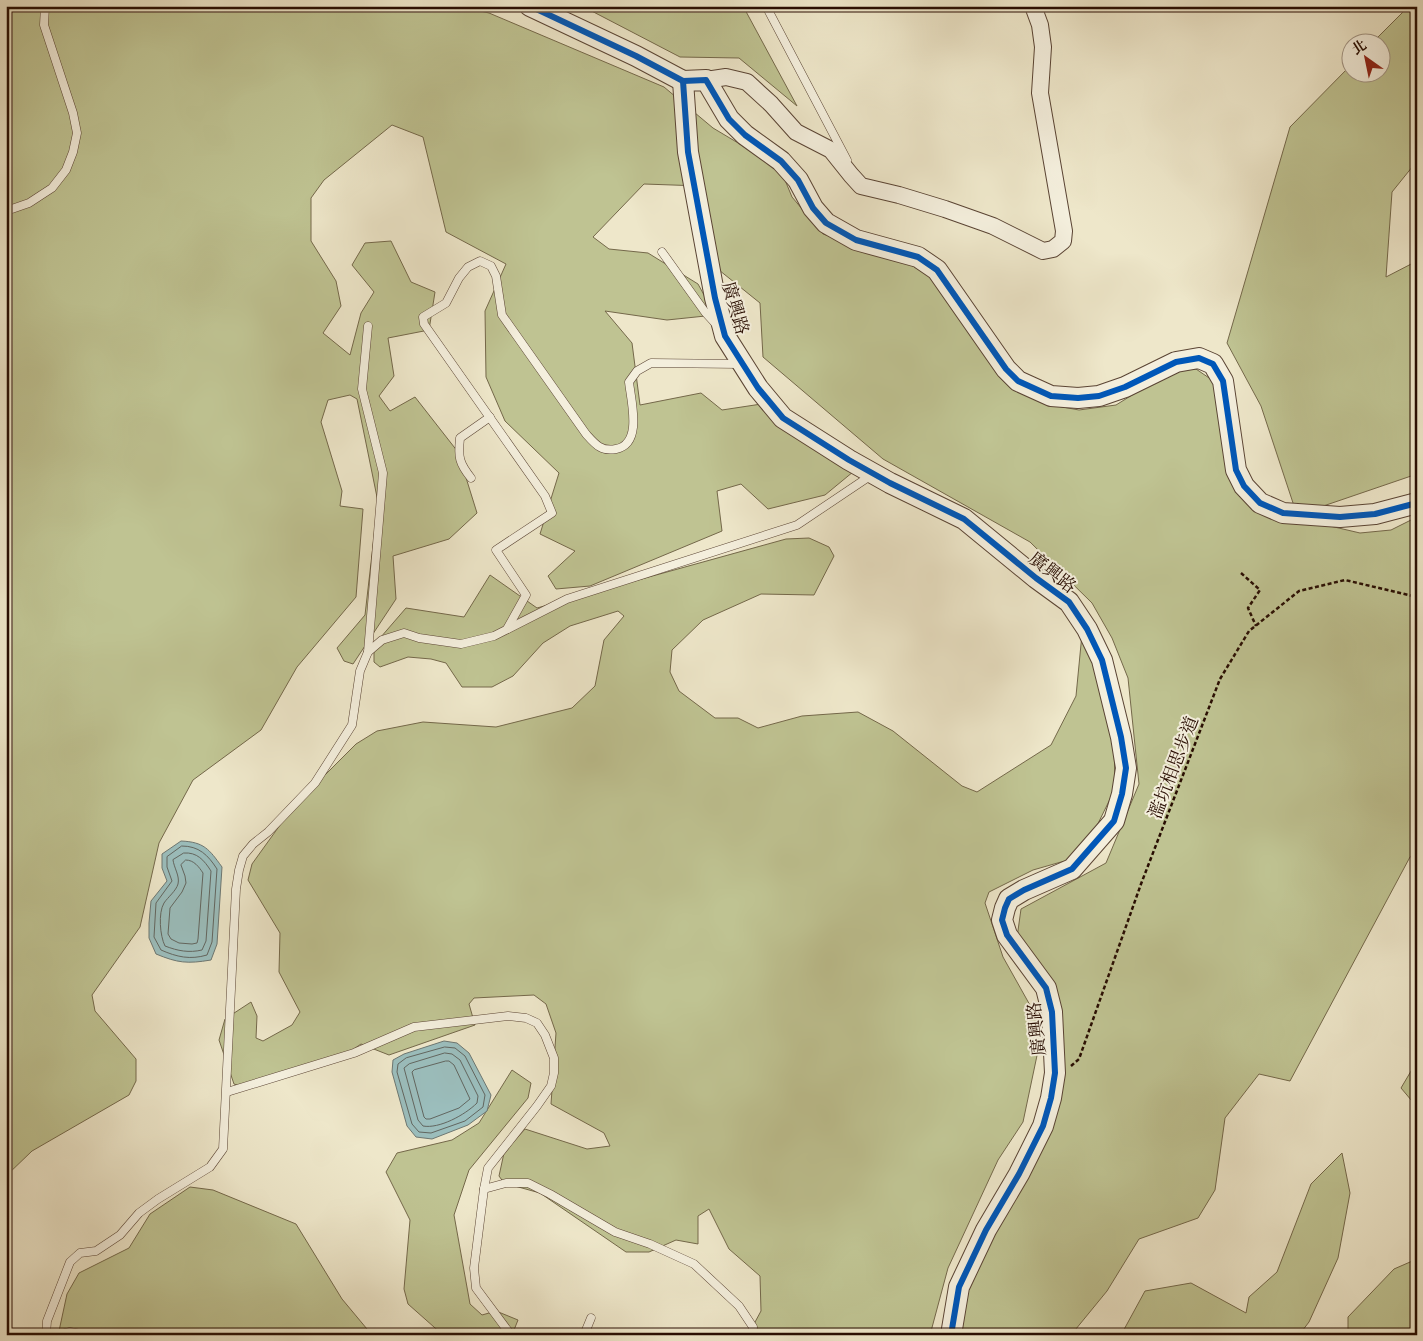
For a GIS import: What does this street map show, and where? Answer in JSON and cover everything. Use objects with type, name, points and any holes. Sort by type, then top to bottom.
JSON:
[{"type":"street","points":[[530,6],[684,81],[726,77],[748,82],[796,132],[831,150],[861,186],[899,195],[993,226],[1043,251],[1053,249],[1063,241],[1064,231],[1040,93],[1043,47],[1040,25],[1033,6]]},
{"type":"street","points":[[706,80],[729,119],[746,135],[781,161],[798,180],[813,208],[826,223],[856,240],[918,258],[938,270],[1006,369],[1018,380],[1051,396],[1078,398],[1099,396],[1176,362],[1199,358],[1213,364],[1223,381],[1236,470],[1244,486],[1260,503],[1284,513],[1340,517],[1375,514],[1417,503]]},
{"type":"street","name":"廣興路","points":[[684,81],[688,152],[715,298],[725,336],[758,388],[783,418],[890,484],[964,519],[1036,578],[1069,602],[1088,629],[1102,660],[1122,737],[1126,768],[1122,794],[1114,821],[1072,869],[1024,890],[1009,899],[1004,908],[1002,920],[1006,935],[1046,988],[1052,1012],[1055,1073],[1051,1098],[1043,1126],[1019,1174],[986,1230],[959,1287],[951,1335]]},
{"type":"lane","points":[[6,212],[29,203],[52,188],[66,170],[77,133],[73,113],[44,26],[45,6]]},
{"type":"lane","points":[[766,6],[861,186]]},
{"type":"lane","points":[[662,252],[706,312],[724,332]]},
{"type":"lane","points":[[507,629],[526,595],[496,550],[552,513],[545,496],[424,324],[423,317],[446,302],[459,278],[468,267],[480,261],[491,266],[496,276],[502,315],[586,434],[596,445],[608,450],[621,448],[632,436],[634,420],[629,382],[637,371],[651,363],[743,364]]},
{"type":"lane","points":[[46,1335],[47,1321],[70,1262],[80,1253],[96,1251],[120,1235],[145,1208],[210,1166],[223,1148],[236,889],[243,856],[315,783],[352,725],[360,671],[368,652],[383,473],[362,389],[368,326]]},
{"type":"lane","points":[[471,478],[462,466],[458,454],[460,438],[490,417]]},
{"type":"lane","points":[[368,652],[382,640],[404,633],[419,638],[461,644],[494,636],[567,599],[797,525],[873,474]]},
{"type":"lane","points":[[227,1092],[354,1053],[414,1027],[508,1016],[526,1018],[537,1023],[545,1035],[554,1058],[554,1073],[551,1086],[488,1168],[474,1268],[476,1288],[510,1335]]},
{"type":"lane","points":[[484,1189],[506,1183],[528,1183],[615,1232],[650,1244],[694,1264],[740,1306],[752,1327],[752,1335]]},
{"type":"lane","points":[[584,1335],[590,1318]]},
{"type":"lane","points":[[57,1335],[70,1332],[86,1335]]},
{"type":"path","points":[[1241,572],[1260,590],[1248,608],[1256,626]]},
{"type":"green space","points":[[6,6],[460,6],[489,13],[664,87],[713,128],[780,168],[792,197],[823,234],[908,263],[945,286],[1046,404],[1079,410],[1116,405],[1171,371],[1196,369],[1215,382],[1225,451],[1266,511],[1360,533],[1391,530],[1417,517],[1417,854],[1410,857],[1290,1081],[1259,1074],[1225,1118],[1215,1190],[1198,1218],[1139,1239],[1107,1291],[1071,1335],[949,1335],[961,1280],[1035,1162],[1056,1007],[1016,945],[1021,909],[1106,863],[1139,784],[1128,678],[1112,638],[1092,603],[1030,542],[883,459],[763,357],[760,303],[709,262],[701,186],[644,184],[593,237],[609,249],[648,253],[698,284],[715,315],[667,320],[605,311],[632,343],[640,405],[701,393],[722,410],[768,403],[859,467],[825,495],[768,509],[741,484],[717,491],[722,531],[590,586],[556,589],[548,576],[575,551],[540,534],[559,473],[505,421],[486,377],[485,311],[506,264],[446,232],[423,137],[392,125],[324,180],[311,198],[311,241],[336,281],[341,306],[323,333],[350,355],[361,313],[374,292],[352,265],[365,243],[391,241],[411,282],[435,292],[429,330],[388,338],[394,376],[379,396],[390,411],[415,397],[458,452],[477,513],[449,539],[393,556],[396,599],[353,664],[344,661],[337,648],[365,615],[378,502],[357,399],[350,395],[328,400],[321,422],[342,491],[340,506],[363,509],[356,597],[297,667],[261,730],[193,780],[159,843],[140,927],[92,995],[95,1011],[136,1059],[136,1081],[129,1095],[32,1151],[6,1176]]},
{"type":"green space","points":[[582,6],[743,6],[797,106],[739,58],[680,57]]},
{"type":"green space","points":[[1409,6],[1417,6],[1417,161],[1392,192],[1386,277],[1417,261],[1417,474],[1297,515],[1261,406],[1227,343],[1290,127],[1340,76],[1340,82],[1390,82],[1390,32],[1383,32]]},
{"type":"green space","points":[[809,538],[829,547],[834,556],[814,595],[761,594],[703,620],[672,650],[670,672],[679,691],[715,718],[738,718],[758,728],[802,716],[858,712],[893,731],[962,786],[977,792],[1051,745],[1076,696],[1082,634],[1095,653],[1114,737],[1115,789],[1082,856],[1033,870],[989,892],[985,903],[1003,957],[1040,1023],[1039,1046],[1023,1122],[998,1160],[948,1268],[930,1335],[748,1335],[761,1311],[760,1276],[729,1249],[709,1209],[698,1216],[698,1244],[676,1240],[649,1252],[626,1252],[540,1193],[504,1183],[499,1176],[504,1153],[525,1129],[587,1149],[610,1146],[604,1133],[551,1104],[556,1033],[546,1004],[534,995],[474,998],[469,1004],[475,1025],[389,1055],[361,1044],[336,1061],[247,1089],[234,1084],[219,1040],[225,1019],[251,1002],[257,1016],[256,1038],[263,1041],[292,1025],[300,1012],[279,972],[280,933],[248,880],[252,864],[293,807],[356,744],[377,731],[423,722],[496,727],[572,708],[595,686],[604,640],[624,616],[618,611],[570,626],[543,643],[513,676],[492,687],[462,687],[446,663],[431,659],[408,657],[380,667],[374,662],[374,645],[406,608],[464,617],[490,575],[537,608],[786,539]]},
{"type":"green space","points":[[1417,1061],[1417,1107],[1401,1088]]},
{"type":"green space","points":[[512,1070],[531,1083],[528,1098],[469,1170],[454,1215],[470,1304],[482,1315],[496,1311],[518,1320],[512,1335],[443,1335],[408,1304],[404,1289],[410,1220],[386,1172],[397,1153],[452,1140],[479,1123]]},
{"type":"green space","points":[[1342,1153],[1350,1193],[1338,1258],[1309,1322],[1299,1335],[1121,1335],[1145,1291],[1191,1283],[1246,1313],[1249,1297],[1277,1272],[1311,1184]]},
{"type":"green space","points":[[190,1187],[213,1190],[296,1224],[342,1299],[372,1335],[56,1335],[59,1331],[67,1294],[79,1273],[129,1248],[150,1214]]},
{"type":"green space","points":[[1417,1259],[1417,1335],[1348,1335],[1348,1317],[1394,1269]]},
{"type":"water","points":[[181,841],[201,845],[213,855],[222,867],[217,944],[211,960],[183,962],[164,957],[156,954],[149,938],[151,901],[167,881],[162,868],[162,854]]},
{"type":"water","points":[[444,1041],[457,1043],[469,1053],[491,1095],[487,1111],[468,1125],[432,1139],[416,1137],[407,1126],[392,1072],[393,1060],[404,1054]]},
{"type":"cycle path","points":[[530,6],[636,56],[683,81],[706,80],[729,119],[745,135],[781,161],[798,180],[813,208],[826,223],[856,240],[918,257],[937,270],[1006,369],[1018,381],[1051,396],[1078,398],[1099,396],[1125,387],[1176,362],[1199,358],[1213,364],[1223,381],[1236,470],[1244,486],[1260,503],[1283,513],[1340,517],[1375,514],[1417,503]]},
{"type":"cycle path","points":[[683,81],[688,152],[715,298],[725,336],[758,388],[783,418],[849,460],[890,483],[964,519],[1036,578],[1069,602],[1087,629],[1102,660],[1121,737],[1126,768],[1122,794],[1114,821],[1072,869],[1024,890],[1009,899],[1005,908],[1002,920],[1007,935],[1046,988],[1052,1012],[1055,1073],[1051,1098],[1043,1126],[1019,1174],[986,1230],[959,1287],[951,1335]]}]
